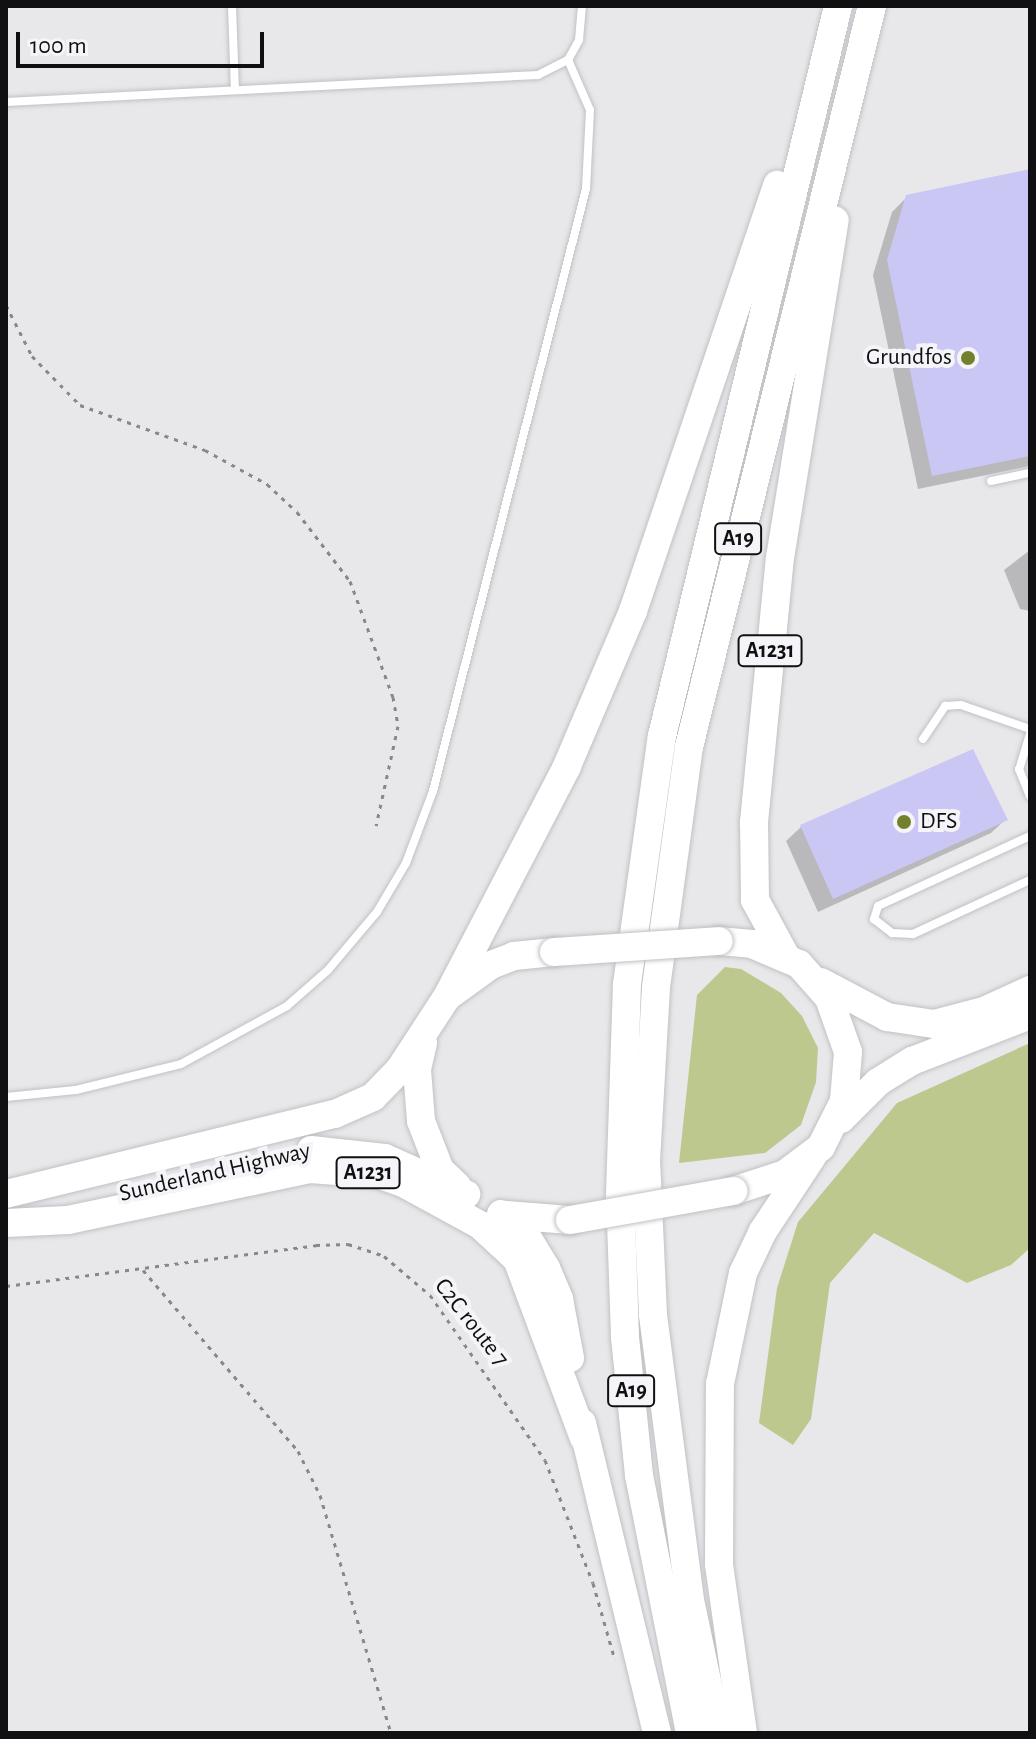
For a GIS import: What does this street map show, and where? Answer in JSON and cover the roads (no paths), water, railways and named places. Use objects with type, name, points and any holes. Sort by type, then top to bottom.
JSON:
[{"type":"highway","name":"A19","points":[[447,997],[567,766],[633,611],[837,6]]},
{"type":"highway","name":"A19","points":[[690,1733],[639,1475],[625,1336],[620,1180],[627,984],[662,736],[837,6]]},
{"type":"highway","name":"A19","points":[[718,1733],[690,1600],[653,1314],[646,1161],[656,987],[689,747],[872,6]]},
{"type":"highway","name":"A1231","points":[[872,6],[780,558],[752,866],[759,913],[785,955],[810,975],[887,1017],[934,1024],[984,1011],[1030,990]]},
{"type":"highway","name":"A1231","points":[[657,1733],[584,1438],[559,1299],[535,1248],[501,1214],[466,1194],[440,1170],[421,1121],[417,1070],[426,1031],[447,997],[491,965],[514,956],[719,941],[785,955]]},
{"type":"highway","name":"A1231","points":[[810,975],[829,998],[848,1052],[847,1087],[836,1125]]},
{"type":"highway","name":"A1231","points":[[501,1214],[533,1221],[570,1220],[733,1191],[785,1174],[812,1157],[836,1125],[892,1072],[1030,1015]]},
{"type":"highway","name":"Sunderland Highway","points":[[6,1194],[344,1111],[384,1087],[426,1031]]},
{"type":"highway","name":"Sunderland Highway","points":[[6,1222],[319,1149],[385,1158],[466,1194]]},
{"type":"highway","points":[[743,1733],[719,1564],[720,1384],[743,1273],[763,1231],[812,1157]]},
{"type":"highway","name":"A1231","points":[[6,1222],[68,1220],[310,1169],[378,1174],[405,1184],[480,1225],[517,1259],[584,1438]]},
{"type":"lane","points":[[232,6],[235,90]]},
{"type":"lane","points":[[6,102],[538,75],[568,60],[579,40],[582,6]]},
{"type":"lane","points":[[6,1100],[76,1090],[181,1064],[287,1006],[328,970],[368,924],[406,863],[433,791],[586,189],[590,110],[568,60]]},
{"type":"lane","points":[[991,481],[1030,473]]},
{"type":"lane","points":[[923,739],[945,706],[961,705],[1030,731],[1019,769],[1030,796]]},
{"type":"lane","points":[[1030,836],[878,906],[874,919],[892,933],[913,934],[1030,880]]},
{"type":"place","name":"Grundfos","points":[[968,358]]},
{"type":"place","name":"DFS","points":[[904,822]]}]
